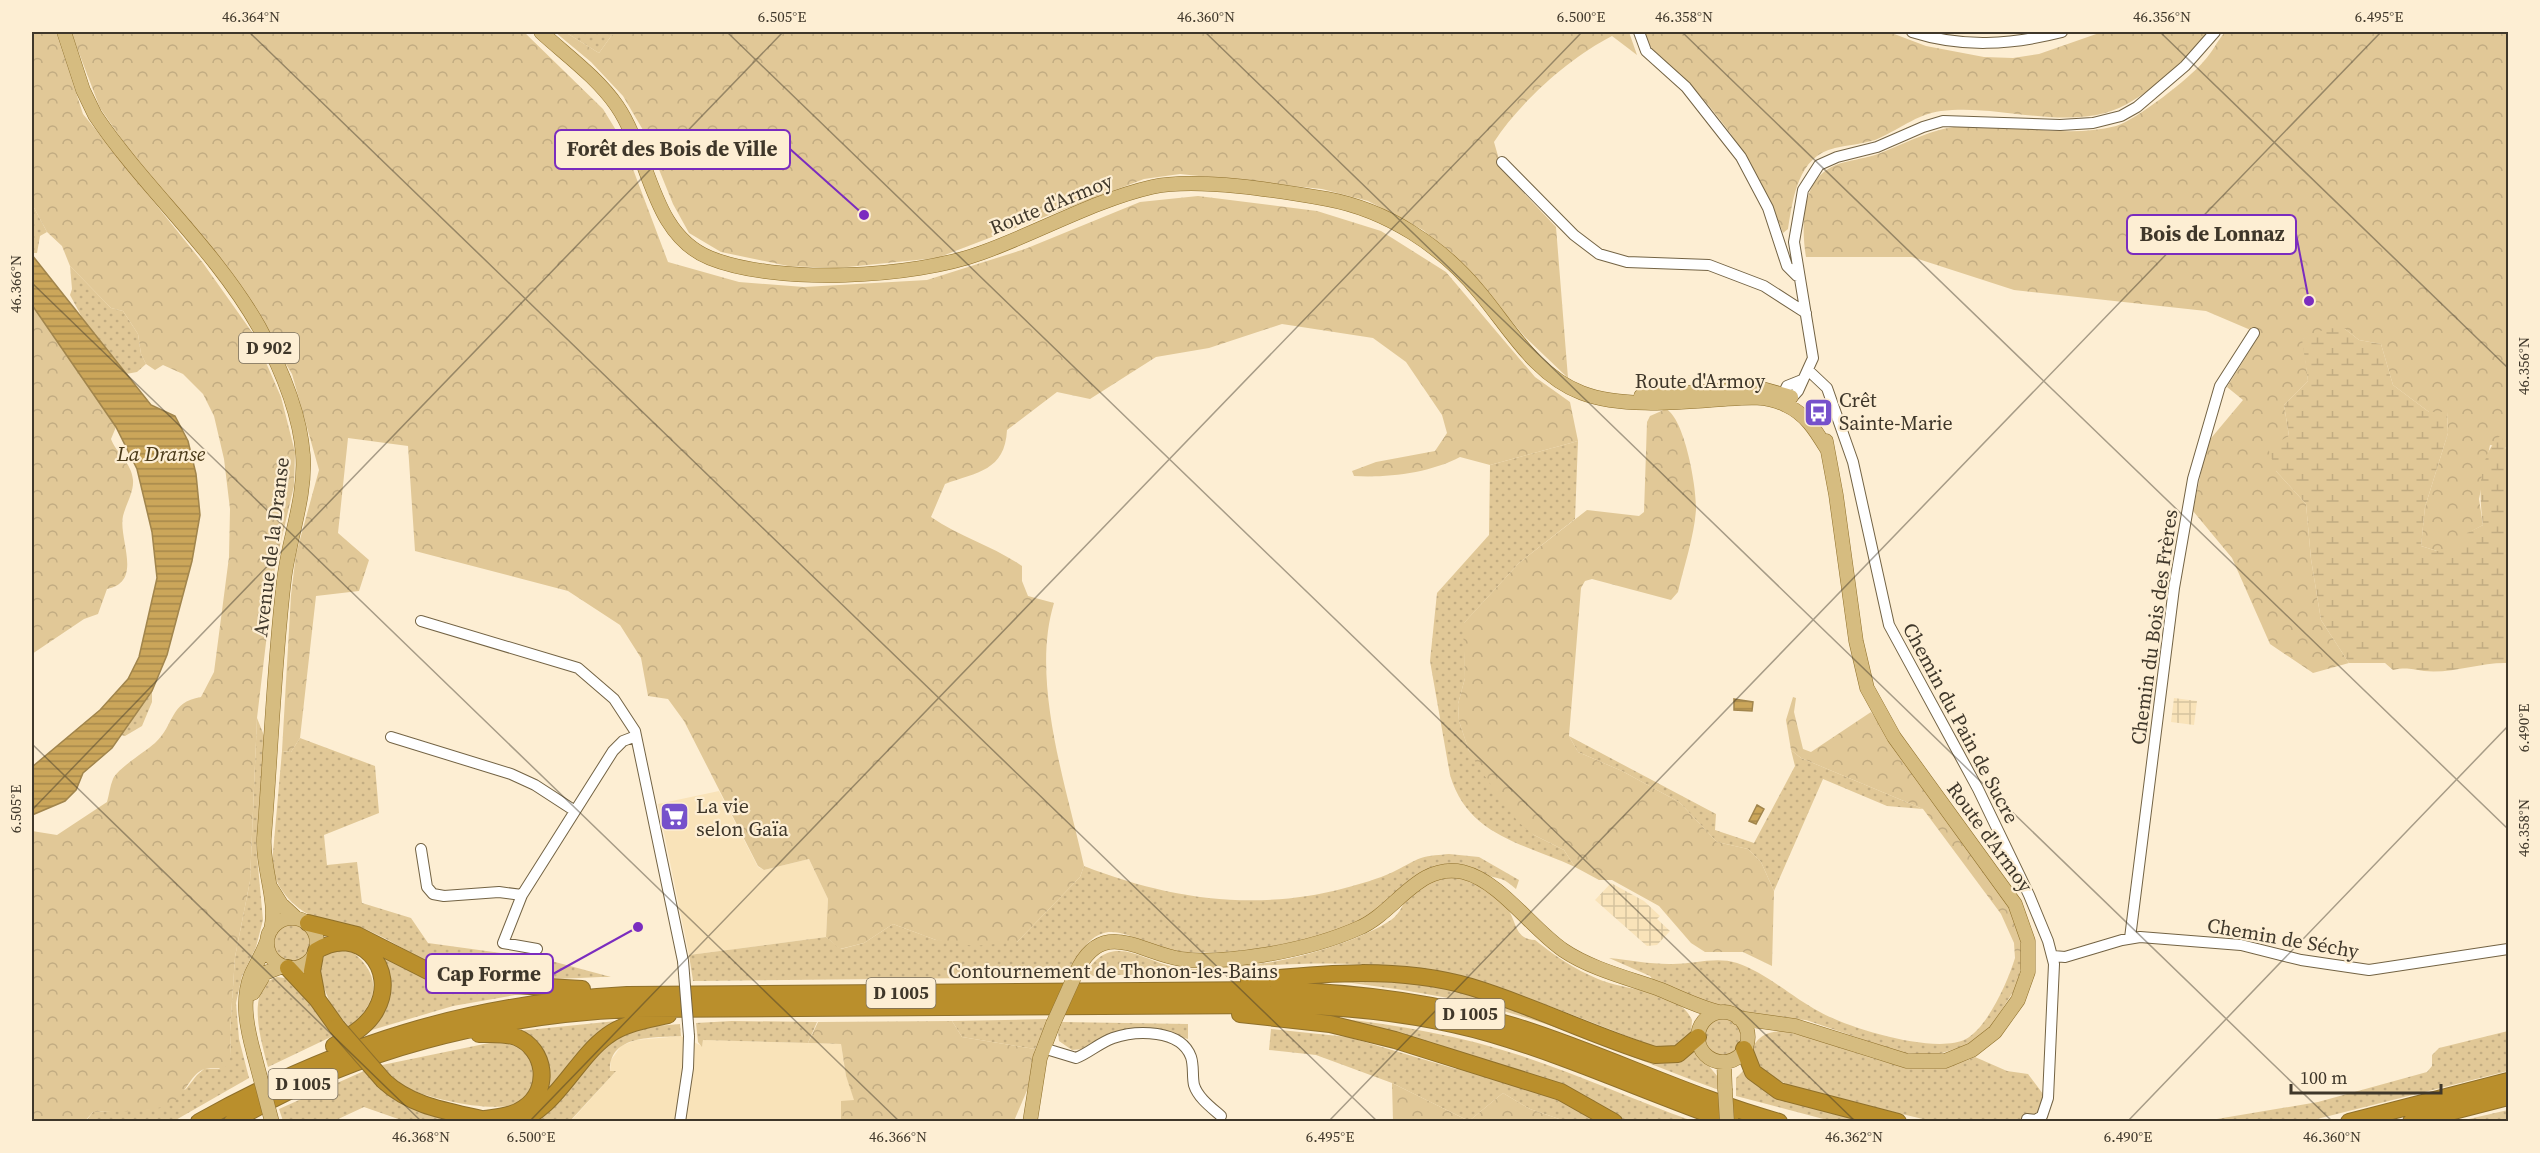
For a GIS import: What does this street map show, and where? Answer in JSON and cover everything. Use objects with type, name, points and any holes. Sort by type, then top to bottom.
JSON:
[{"type":"highway","points":[[302,921],[357,935],[430,972],[458,982],[658,994]]},
{"type":"highway","points":[[294,1072],[362,1027],[377,1010],[382,995],[382,980],[378,966],[370,954],[360,946],[340,941],[316,953],[312,971],[317,999]]},
{"type":"highway","points":[[285,967],[317,999],[337,1027],[384,1081],[404,1096],[425,1105],[489,1120],[514,1114],[533,1101],[542,1080],[538,1058],[523,1041],[508,1035],[448,1034]]},
{"type":"highway","name":"D 1005","points":[[1144,991],[1327,973],[1389,973],[1470,987],[1655,1056],[1678,1054],[1699,1032]]},
{"type":"highway","name":"Contournement de Thonon-les-Bains","points":[[199,1122],[294,1072],[381,1038],[472,1014],[564,999],[658,994],[1144,991],[1302,991],[1366,995],[1442,1008],[1526,1030],[1714,1102],[1779,1122]]},
{"type":"highway","name":"Contournement de Thonon-les-Bains","points":[[232,1122],[280,1095],[345,1066],[448,1034],[552,1015],[606,1010],[697,1008],[1161,1005],[1334,1007],[1446,1023],[1542,1050],[1729,1122]]},
{"type":"highway","name":"D 1005","points":[[1161,1005],[1330,1024],[1379,1035],[1561,1092],[1614,1122]]},
{"type":"highway","points":[[513,1122],[537,1110],[593,1047],[614,1031],[639,1022],[697,1008]]},
{"type":"highway","points":[[1746,1045],[1753,1072],[1779,1091],[1898,1122]]},
{"type":"highway","points":[[2349,1122],[2508,1081]]},
{"type":"highway","points":[[2410,1122],[2508,1097]]},
{"type":"main road","name":"Avenue de la Dranse","points":[[64,32],[83,90],[103,126],[237,294],[258,326],[280,372],[299,429],[303,478],[284,579],[264,838],[264,862],[273,917],[269,936],[248,986],[246,1012],[254,1054],[272,1122]]},
{"type":"main road","name":"Route d'Armoy","points":[[541,32],[594,79],[619,108],[632,132],[673,230],[687,246],[710,258],[767,273],[798,275],[929,267],[984,252],[1128,195],[1166,185],[1211,185],[1328,199],[1375,214],[1418,237],[1449,258],[1533,358],[1561,383],[1592,397],[1624,400],[1647,395],[1750,388],[1807,409],[1821,425],[1827,449],[1856,641],[1867,688],[1894,737],[2015,904],[2027,932],[2029,962],[2022,991],[2002,1025],[1980,1045],[1954,1059],[1935,1062],[1907,1061],[1801,1028],[1738,1017]]},
{"type":"main road","points":[[1029,1122],[1043,1048],[1076,974],[1091,951],[1116,941],[1129,942],[1171,957],[1187,960],[1254,957],[1287,950],[1358,929],[1382,915],[1421,879],[1436,873],[1452,871],[1482,880],[1568,953],[1676,996],[1738,1017],[1745,1026],[1746,1045]]},
{"type":"main road","name":"Avenue de la Dranse","points":[[268,884],[281,904],[302,921]]},
{"type":"main road","points":[[246,1012],[261,976],[270,970],[304,966],[316,953],[316,934],[302,921],[280,921],[269,936],[271,956],[285,967]]},
{"type":"main road","points":[[1676,996],[1691,1010],[1699,1032],[1700,1047],[1707,1056],[1724,1062],[1737,1057],[1761,1031],[1782,1025]]},
{"type":"main road","points":[[1699,1032],[1709,1016],[1719,1012]]},
{"type":"main road","points":[[1724,1062],[1729,1122]]},
{"type":"street","points":[[1639,32],[1646,51],[1686,87],[1747,166],[1768,208],[1787,266],[1797,276]]},
{"type":"street","points":[[1912,32],[1962,42],[1992,44],[2022,41],[2062,32]]},
{"type":"street","points":[[1785,399],[1805,376],[1813,351],[1797,276],[1794,242],[1800,200],[1813,172],[1828,160],[1877,147],[1943,121],[2060,125],[2108,121],[2129,113],[2145,101],[2193,58],[2215,32]]},
{"type":"street","points":[[1502,162],[1574,235],[1599,254],[1627,262],[1709,265],[1764,286],[1806,313]]},
{"type":"street","name":"Chemin du Bois des Frères","points":[[2130,938],[2174,588],[2193,479],[2220,386],[2254,333]]},
{"type":"street","name":"Chemin du Pain de Sucre","points":[[1805,376],[1818,377],[1827,388],[1852,462],[1889,625],[1978,789],[2033,902],[2053,956],[2051,1068],[2048,1098],[2043,1116],[2036,1120],[2027,1119]]},
{"type":"street","points":[[421,621],[578,668],[614,699],[631,721],[683,961],[689,1060],[680,1122]]},
{"type":"street","points":[[391,736],[512,774],[535,785],[575,811]]},
{"type":"street","points":[[537,949],[503,943],[522,895],[615,748],[636,736]]},
{"type":"street","points":[[421,849],[427,887],[433,894],[444,896],[499,891],[522,895]]},
{"type":"street","name":"Chemin de Séchy","points":[[2053,956],[2065,957],[2130,938],[2234,944],[2293,959],[2359,970],[2406,966],[2508,949]]},
{"type":"street","points":[[1043,1048],[1076,1058],[1122,1036],[1148,1034],[1174,1039],[1187,1049],[1195,1086],[1200,1095],[1221,1116]]},
{"type":"shaded area","points":[[2174,698],[2197,701],[2194,725],[2171,722]]},
{"type":"shaded area","points":[[719,791],[758,867],[764,870],[809,859],[828,899],[826,937],[689,955],[658,804]]},
{"type":"shaded area","points":[[1611,883],[1644,901],[1660,916],[1657,919],[1670,931],[1657,945],[1647,946],[1595,900]]},
{"type":"shaded area","points":[[681,1036],[702,1046],[703,1040],[841,1044],[846,1076],[855,1101],[841,1101],[841,1121],[570,1122],[615,1072],[610,1071],[611,1060],[621,1046],[636,1040]]},
{"type":"green space","points":[[32,32],[56,32],[83,114],[203,263],[254,335],[281,397],[295,452],[294,486],[275,567],[257,718],[250,881],[235,957],[230,1032],[231,1056],[227,1066],[208,1068],[196,1074],[180,1096],[168,1105],[148,1110],[93,1112],[85,1121],[32,1121],[32,831],[57,835],[107,802],[116,775],[155,743],[183,704],[201,697],[214,672],[229,557],[230,509],[224,459],[214,416],[203,394],[183,374],[163,365],[155,370],[146,364],[141,354],[138,334],[123,311],[111,308],[70,266],[62,246],[47,232],[32,204]]},
{"type":"green space","points":[[71,32],[524,32],[603,109],[622,140],[668,262],[739,282],[804,287],[927,280],[1025,249],[1140,202],[1198,196],[1317,211],[1381,231],[1446,272],[1535,377],[1570,402],[1578,441],[1490,465],[1460,457],[1422,471],[1380,476],[1354,476],[1352,471],[1376,462],[1435,451],[1447,433],[1442,415],[1406,362],[1373,338],[1282,324],[1209,348],[1156,357],[1090,399],[1057,392],[1007,430],[1005,444],[995,462],[978,472],[945,484],[931,517],[1022,566],[1022,581],[1028,596],[1054,603],[1048,633],[1046,666],[1048,700],[1061,769],[1084,866],[1080,877],[1017,942],[974,946],[936,940],[893,924],[864,943],[840,949],[826,937],[828,899],[809,859],[764,870],[758,866],[684,721],[668,699],[648,696],[641,658],[620,625],[568,591],[415,551],[408,446],[348,438],[338,533],[369,560],[359,591],[316,596],[300,738],[291,752],[282,751],[291,595],[296,554],[319,470],[292,374],[239,287],[132,154],[100,108]]},
{"type":"green space","points":[[555,32],[565,32],[599,53],[614,32],[1629,32],[1637,55],[1612,36],[1596,45],[1579,56],[1531,97],[1494,142],[1502,170],[1556,227],[1568,378],[1525,337],[1461,262],[1423,230],[1368,201],[1322,189],[1180,174],[1144,179],[937,258],[837,268],[788,266],[721,252],[689,233],[673,204],[643,130],[623,96],[591,62]]},
{"type":"green space","points":[[565,32],[614,32],[599,53]]},
{"type":"green space","points":[[1644,32],[1889,32],[1926,46],[1984,57],[2013,58],[2039,54],[2102,32],[2207,32],[2187,56],[2162,80],[2133,100],[2105,113],[2065,118],[1982,110],[1941,111],[1915,119],[1875,140],[1835,148],[1823,153],[1805,169],[1799,180],[1788,229],[1783,233],[1766,193],[1733,137],[1706,102],[1663,62],[1652,49]]},
{"type":"green space","points":[[2225,32],[2508,32],[2508,448],[2490,445],[2479,499],[2483,525],[2468,533],[2459,551],[2437,551],[2421,546],[2425,507],[2448,433],[2447,412],[2429,412],[2393,385],[2381,344],[2359,340],[2345,329],[2303,339],[2308,381],[2284,405],[2289,436],[2276,471],[2306,504],[2311,559],[2321,620],[2349,663],[2313,673],[2270,644],[2232,558],[2193,511],[2207,443],[2243,400],[2227,387],[2260,334],[2206,311],[2014,290],[1912,257],[1806,257],[1804,245],[1806,205],[1810,192],[1824,171],[1845,162],[1875,155],[1939,130],[1961,126],[2078,131],[2116,126],[2149,107],[2187,77],[2207,58]]},
{"type":"green space","points":[[32,204],[47,232],[40,236],[37,253],[32,253]]},
{"type":"green space","points":[[70,266],[111,308],[123,311],[138,334],[141,354],[146,364],[137,372],[126,374],[84,321],[70,295],[72,289]]},
{"type":"green space","points":[[32,305],[116,427],[111,439],[130,468],[133,484],[122,525],[127,558],[124,578],[118,585],[107,589],[98,614],[84,619],[32,654]]},
{"type":"green space","points":[[2328,328],[2345,329],[2359,340],[2381,344],[2393,385],[2429,412],[2447,412],[2448,433],[2425,507],[2421,546],[2437,551],[2458,551],[2467,533],[2483,525],[2481,489],[2484,465],[2493,444],[2501,435],[2506,449],[2508,448],[2508,663],[2487,664],[2456,670],[2424,671],[2405,668],[2393,670],[2385,663],[2349,663],[2321,620],[2311,559],[2306,504],[2276,471],[2268,448],[2289,436],[2284,405],[2308,381],[2302,339]]},
{"type":"green space","points":[[1666,409],[1673,415],[1684,440],[1696,500],[1693,531],[1678,592],[1671,600],[1592,579],[1585,581],[1581,588],[1569,736],[1578,752],[1622,771],[1679,802],[1717,842],[1748,849],[1761,862],[1774,891],[1772,966],[1743,952],[1705,952],[1691,943],[1659,906],[1612,880],[1599,880],[1575,867],[1564,850],[1534,835],[1518,822],[1481,771],[1469,751],[1459,721],[1458,704],[1465,678],[1463,624],[1519,563],[1587,510],[1639,516],[1644,512],[1647,422],[1650,416]]},
{"type":"green space","points":[[1578,441],[1575,519],[1519,563],[1464,623],[1465,678],[1458,704],[1459,721],[1469,751],[1534,835],[1564,850],[1575,867],[1500,835],[1470,812],[1458,795],[1450,775],[1430,661],[1437,593],[1489,535],[1490,465]]},
{"type":"green space","points":[[152,691],[152,702],[142,726],[125,736],[121,735]]},
{"type":"green space","points":[[1793,697],[1796,698],[1794,712],[1803,749],[1811,752],[1871,712],[2005,898],[2021,933],[2024,958],[2015,958],[2014,943],[2001,914],[1923,809],[1801,758],[1791,750],[1786,720]]},
{"type":"green space","points":[[257,718],[265,738],[256,845],[263,920],[256,947],[242,976],[236,1003],[239,1039],[249,1078],[174,1121],[85,1122],[93,1112],[150,1109],[186,1089],[204,1069],[219,1069],[231,1056],[230,1032],[235,957],[250,881]]},
{"type":"green space","points":[[1569,736],[1716,814],[1715,830],[1754,843],[1795,766],[1791,750],[1801,758],[1923,809],[1887,806],[1823,779],[1774,891],[1761,862],[1748,849],[1717,842],[1679,802],[1622,771],[1578,752]]},
{"type":"green space","points":[[300,738],[375,766],[379,813],[324,835],[327,865],[357,862],[362,903],[411,918],[428,943],[544,959],[611,977],[514,980],[460,974],[421,959],[373,932],[360,927],[321,920],[296,906],[282,891],[272,864],[282,751],[291,752]]},
{"type":"green space","points":[[1449,854],[1479,857],[1519,880],[1516,889],[1496,878],[1434,868],[1415,876],[1364,918],[1325,934],[1253,949],[1187,952],[1166,949],[1119,933],[1106,932],[1093,938],[1080,953],[1067,977],[693,981],[689,955],[826,937],[841,949],[864,943],[893,924],[936,940],[1017,942],[1080,877],[1084,866],[1148,887],[1180,894],[1245,900],[1278,899],[1345,888],[1381,877],[1421,858]]},
{"type":"green space","points":[[1451,877],[1467,880],[1489,891],[1507,908],[1523,936],[1535,940],[1557,957],[1589,975],[1609,983],[1650,992],[1675,1002],[1692,1020],[1691,1035],[1681,1046],[1649,1047],[1645,1043],[1584,1019],[1492,987],[1461,978],[1397,967],[1358,964],[1280,965],[1084,976],[1105,954],[1117,951],[1128,952],[1166,965],[1199,969],[1272,962],[1308,954],[1378,928],[1395,917],[1407,898],[1419,888]]},
{"type":"green space","points":[[292,924],[305,930],[311,943],[305,956],[292,962],[279,956],[273,943],[279,930]]},
{"type":"green space","points":[[344,946],[365,965],[371,975],[373,985],[368,1005],[349,1027],[331,1005],[322,983],[319,982],[321,965],[327,950]]},
{"type":"green space","points":[[375,952],[424,974],[538,991],[453,1006],[365,1032],[376,1020]]},
{"type":"green space","points":[[1609,958],[1662,964],[1720,960],[1737,963],[1758,972],[1810,1006],[1850,1025],[1892,1038],[1934,1044],[1952,1043],[1966,1039],[1974,1033],[1996,1003],[2015,958],[2024,958],[2015,989],[1992,1025],[1967,1045],[1936,1055],[1903,1053],[1806,1020],[1747,1016],[1731,1008],[1718,1007],[1655,982],[1650,976]]},
{"type":"green space","points":[[1361,976],[1459,989],[1653,1059],[1694,1048],[1718,1077],[1719,1090],[1568,1032],[1494,1008],[1423,993],[1328,980]]},
{"type":"green space","points":[[277,977],[293,979],[333,1036],[268,1067],[262,1045],[258,1004],[261,992],[267,983]]},
{"type":"green space","points":[[1335,1018],[1430,1032],[1499,1049],[1565,1071],[1693,1121],[1621,1121]]},
{"type":"green space","points":[[1048,1019],[1035,1049],[962,1037],[952,1021]]},
{"type":"green space","points":[[1723,1019],[1736,1024],[1741,1037],[1736,1050],[1723,1055],[1710,1050],[1705,1037],[1710,1024]]},
{"type":"green space","points":[[616,1021],[597,1037],[552,1087],[547,1085],[518,1031]]},
{"type":"green space","points":[[952,1021],[962,1037],[1035,1049],[1028,1088],[1014,1121],[841,1121],[841,1101],[854,1100],[846,1076],[841,1044],[808,1043],[818,1022]]},
{"type":"green space","points":[[817,1022],[808,1043],[703,1040],[702,1047],[698,1042],[696,1023]]},
{"type":"green space","points":[[1062,1022],[1188,1024],[1188,1039],[1171,1034],[1106,1038],[1083,1049],[1072,1050],[1059,1041],[1058,1032]]},
{"type":"green space","points":[[680,1024],[681,1036],[635,1040],[617,1050],[612,1059],[610,1071],[616,1071],[570,1121],[534,1122],[614,1038],[645,1027]]},
{"type":"green space","points":[[1271,1029],[1348,1037],[1456,1069],[1457,1066],[1547,1094],[1603,1121],[1565,1121],[1530,1109],[1503,1093],[1469,1121],[1392,1083],[1316,1055],[1269,1050]]},
{"type":"green space","points":[[1781,1031],[1902,1065],[1926,1068],[1950,1065],[1975,1057],[2007,1071],[2028,1074],[2043,1094],[2038,1121],[1931,1121],[1794,1088],[1757,1069],[1751,1052],[1762,1036]]},
{"type":"green space","points":[[2508,1031],[2508,1071],[2309,1121],[2205,1121],[2318,1102],[2427,1072],[2432,1066],[2432,1055],[2439,1048]]},
{"type":"green space","points":[[489,1043],[516,1047],[529,1059],[533,1075],[532,1083],[524,1098],[517,1103],[495,1107],[480,1106],[432,1097],[402,1085],[382,1065]]},
{"type":"green space","points":[[1746,1068],[1750,1073],[1880,1121],[1831,1121],[1736,1096],[1736,1078]]},
{"type":"green space","points":[[364,1071],[396,1101],[453,1121],[404,1121],[364,1107],[334,1121],[283,1121],[279,1109]]},
{"type":"green space","points":[[1392,1083],[1469,1121],[1393,1121]]},
{"type":"green space","points":[[1503,1093],[1530,1109],[1565,1121],[1469,1121]]},
{"type":"green space","points":[[2508,1110],[2508,1121],[2460,1121]]},
{"type":"water","name":"La Dranse","points":[[32,255],[151,405],[175,416],[188,441],[196,474],[200,515],[192,561],[167,655],[152,691],[112,748],[83,773],[76,790],[65,801],[32,815],[32,767],[100,710],[128,679],[139,657],[157,578],[152,532],[137,469],[116,427],[32,305]]},
{"type":"water","points":[[1734,699],[1753,702],[1752,711],[1734,710]]},
{"type":"water","points":[[1757,805],[1764,809],[1756,824],[1749,821]]},
{"type":"place","name":"Forêt des Bois de Ville","points":[[864,215]]},
{"type":"place","name":"Bois de Lonnaz","points":[[2309,301]]},
{"type":"place","name":"Crêt Sainte-Marie","points":[[1818,412]]},
{"type":"place","name":"La vie selon Gaïa","points":[[675,817]]},
{"type":"place","name":"Cap Forme","points":[[638,927]]}]
